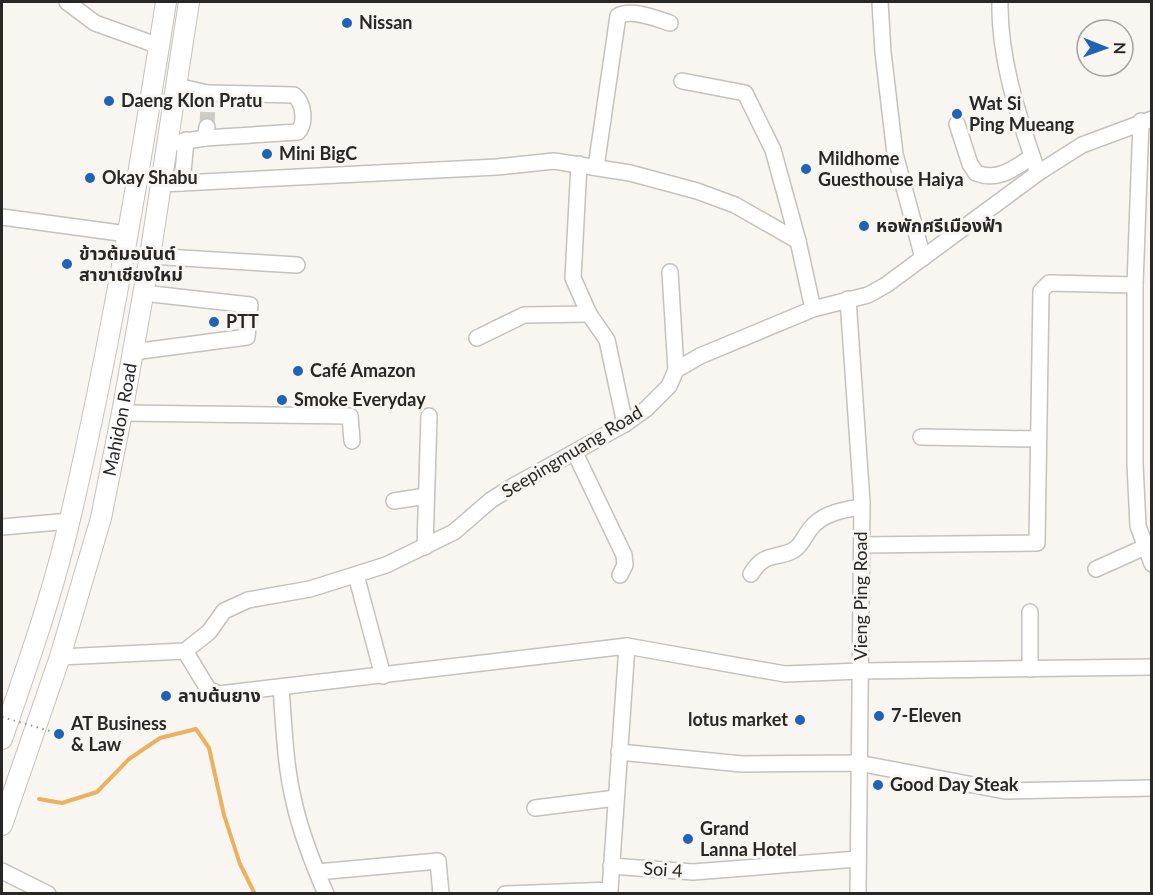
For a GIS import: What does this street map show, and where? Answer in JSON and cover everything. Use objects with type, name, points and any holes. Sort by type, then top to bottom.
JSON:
[{"type":"main road","name":"Mahidon Road","points":[[2,740],[32,652],[70,521],[103,365],[166,2]]},
{"type":"main road","name":"Mahidon Road","points":[[2,825],[60,657],[101,518],[150,256],[189,2]]},
{"type":"street","points":[[67,2],[95,22],[159,46]]},
{"type":"street","points":[[880,2],[883,52],[895,154],[923,258]]},
{"type":"street","points":[[1000,2],[1000,25],[1005,56],[1038,173]]},
{"type":"street","points":[[596,167],[618,16],[631,14],[670,23]]},
{"type":"street","points":[[682,81],[745,93],[772,150],[798,241],[813,309]]},
{"type":"street","points":[[166,144],[206,133],[298,132],[303,124],[300,100],[294,95],[207,98],[177,86]]},
{"type":"street","points":[[1147,120],[1145,217],[1135,285],[1135,464],[1138,526],[1152,564]]},
{"type":"street","name":"Seepingmuang Road","points":[[185,651],[209,632],[224,611],[248,600],[310,590],[356,575],[386,565],[454,532],[491,500],[625,424],[646,409],[669,386],[676,370],[710,351],[813,309],[868,295],[886,285],[1038,173],[1082,145],[1147,120]]},
{"type":"street","points":[[957,124],[970,164],[976,173],[992,177],[1005,174],[1032,157]]},
{"type":"street","points":[[182,183],[186,140]]},
{"type":"street","points":[[161,184],[497,167],[554,161],[630,173],[698,191],[735,205],[798,241]]},
{"type":"street","points":[[579,164],[573,278],[589,314],[607,340],[625,424]]},
{"type":"street","points":[[2,217],[127,234]]},
{"type":"street","points":[[150,256],[297,265]]},
{"type":"street","points":[[670,272],[676,370]]},
{"type":"street","points":[[862,545],[1037,543],[1041,291],[1048,283],[1135,285]]},
{"type":"street","points":[[133,352],[247,337],[250,305],[143,293]]},
{"type":"street","name":"Vieng Ping Road","points":[[848,299],[862,545],[858,894]]},
{"type":"street","points":[[477,338],[524,315],[589,314]]},
{"type":"street","points":[[122,413],[350,416],[352,441]]},
{"type":"street","points":[[425,547],[429,416]]},
{"type":"street","points":[[921,437],[1038,439]]},
{"type":"street","points":[[575,453],[624,555],[624,565],[620,575]]},
{"type":"street","points":[[394,501],[426,496]]},
{"type":"street","points":[[751,574],[758,563],[793,550],[818,521],[832,513],[861,507]]},
{"type":"street","points":[[2,527],[70,521]]},
{"type":"street","points":[[1096,569],[1145,547]]},
{"type":"street","points":[[356,575],[383,676]]},
{"type":"street","points":[[1030,612],[1030,669]]},
{"type":"street","points":[[60,657],[185,651],[207,688],[219,694],[627,646],[785,674],[1152,667]]},
{"type":"street","points":[[505,894],[610,890],[627,646]]},
{"type":"street","points":[[280,688],[293,801],[316,872],[326,894]]},
{"type":"street","points":[[619,752],[742,764],[858,763],[1005,791],[1152,788]]},
{"type":"street","points":[[535,808],[616,798]]},
{"type":"street","name":"Soi 4","points":[[611,866],[693,872],[858,859]]},
{"type":"street","points":[[316,872],[438,861],[441,894]]},
{"type":"street","points":[[2,871],[48,894]]},
{"type":"path","points":[[2,717],[50,731]]},
{"type":"waterway","points":[[39,799],[62,803],[97,792],[129,759],[160,738],[196,729],[209,748],[224,815],[240,864],[255,894]]},
{"type":"tunnel","points":[[207,127],[208,103]]},
{"type":"place","name":"Nissan","points":[[347,23]]},
{"type":"place","name":"Daeng Klon Pratu","points":[[109,101]]},
{"type":"place","name":"Wat Si Ping Mueang","points":[[957,114]]},
{"type":"place","name":"Mini BigC","points":[[267,154]]},
{"type":"place","name":"Mildhome Guesthouse Haiya","points":[[806,169]]},
{"type":"place","name":"Okay Shabu","points":[[90,178]]},
{"type":"place","name":"หอพักศรีเมืองฟ้า","points":[[864,226]]},
{"type":"place","name":"ข้าวต้มอนันต์ สาขาเชียงใหม่","points":[[67,264]]},
{"type":"place","name":"PTT","points":[[214,322]]},
{"type":"place","name":"Café Amazon","points":[[298,371]]},
{"type":"place","name":"Smoke Everyday","points":[[282,400]]},
{"type":"place","name":"ลาบต้นยาง","points":[[166,696]]},
{"type":"place","name":"7-Eleven","points":[[879,716]]},
{"type":"place","name":"lotus market","points":[[800,720]]},
{"type":"place","name":"AT Business & Law","points":[[59,734]]},
{"type":"place","name":"Good Day Steak","points":[[878,785]]},
{"type":"place","name":"Grand Lanna Hotel","points":[[688,839]]}]
